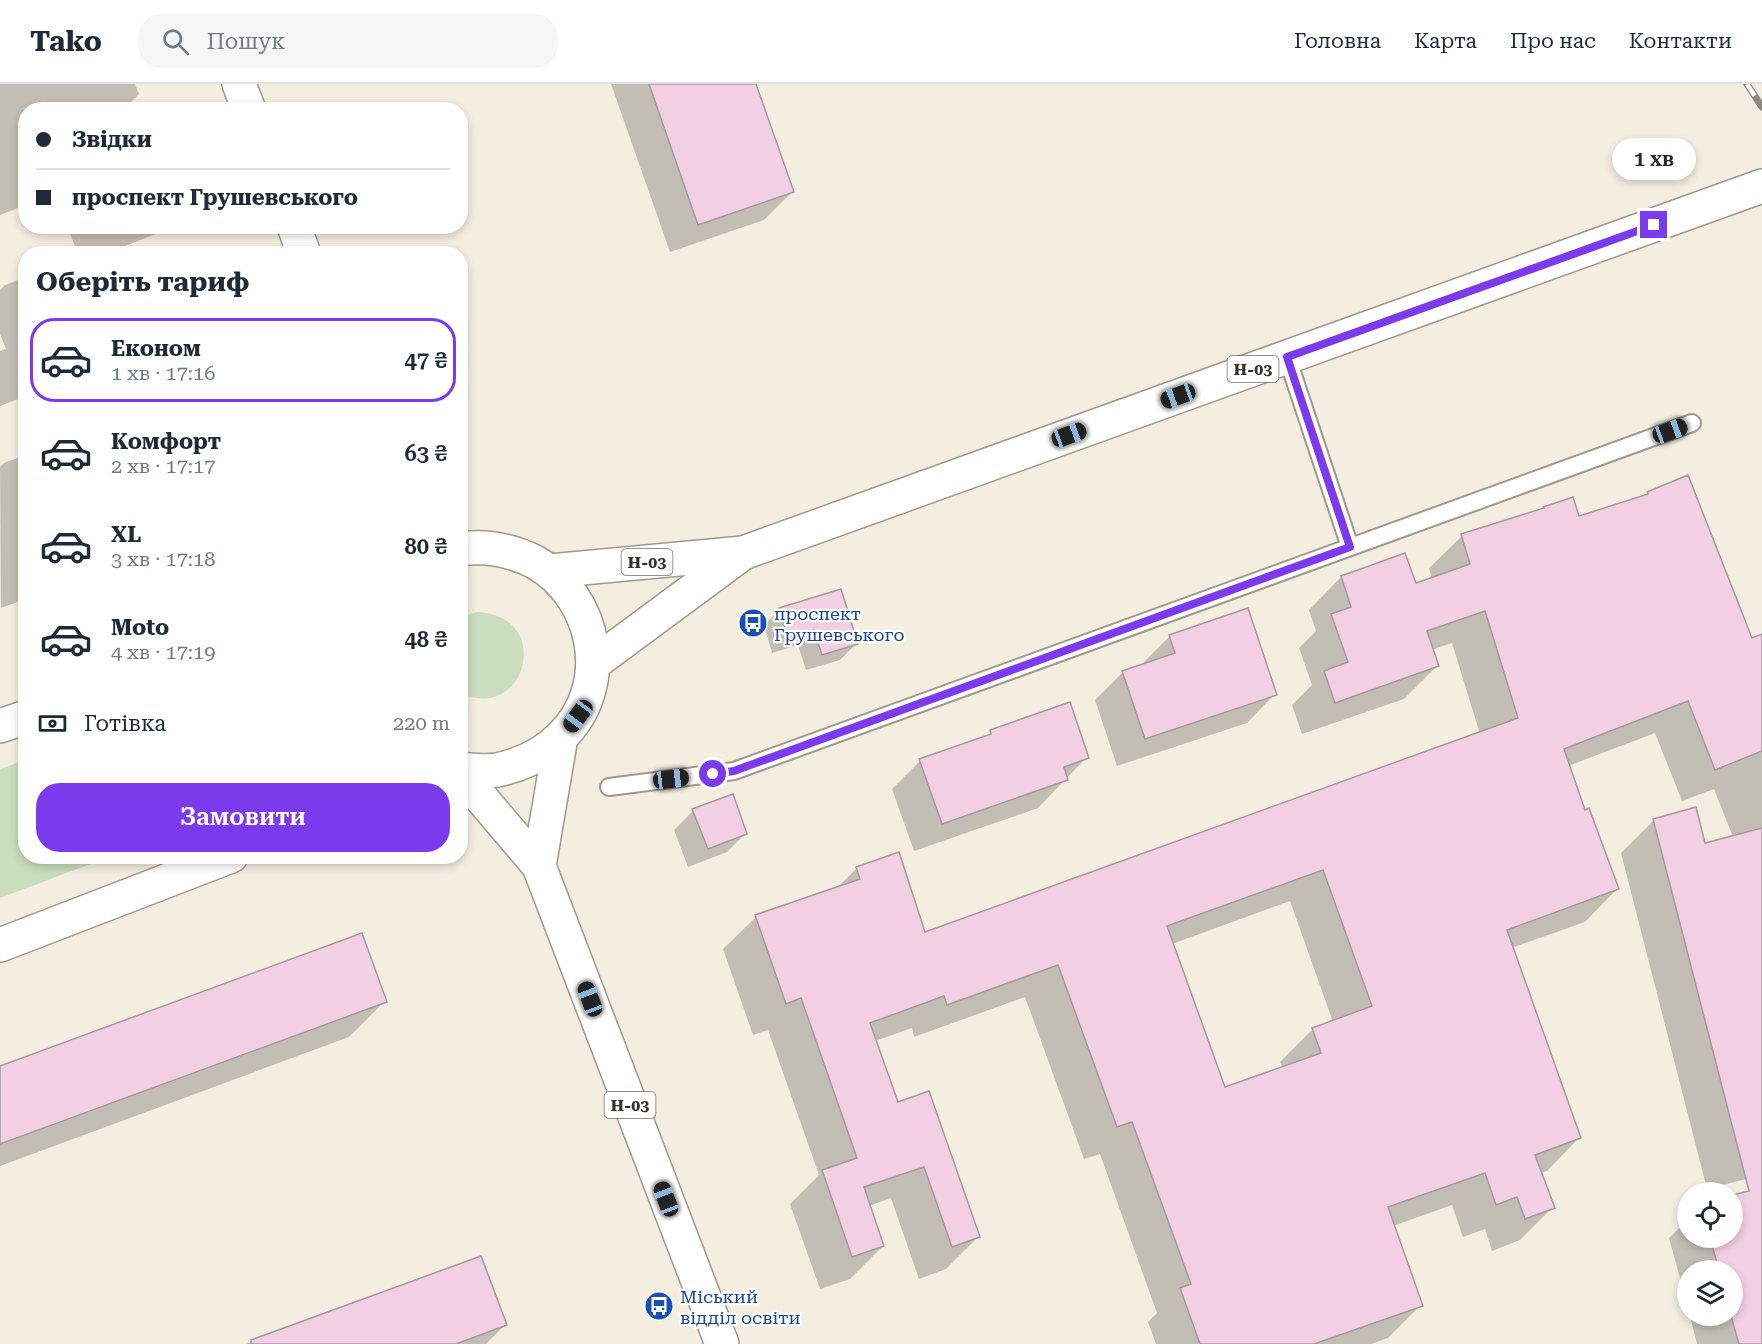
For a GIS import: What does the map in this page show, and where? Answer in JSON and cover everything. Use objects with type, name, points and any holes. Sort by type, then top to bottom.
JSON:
[{"type":"main road","points":[[239,84],[246,102]]},
{"type":"main road","name":"Н-03","points":[[550,571],[743,553],[1762,186]]},
{"type":"main road","name":"Н-03","points":[[468,543],[516,552],[550,571],[569,590],[583,612],[591,638],[593,664],[588,691],[578,716],[561,737],[531,760],[495,771],[468,771]]},
{"type":"main road","name":"Н-03","points":[[593,664],[743,553]]},
{"type":"main road","points":[[0,726],[18,720]]},
{"type":"main road","name":"Н-03","points":[[538,866],[561,737]]},
{"type":"main road","name":"Н-03","points":[[468,781],[538,866],[722,1344]]},
{"type":"main road","points":[[0,945],[210,864]]},
{"type":"lane","points":[[1287,357],[1350,547]]},
{"type":"lane","points":[[609,787],[734,771],[1692,423]]},
{"type":"green space","points":[[476,612],[501,618],[516,630],[523,647],[522,665],[515,682],[502,694],[483,699],[468,695],[468,615]]},
{"type":"green space","points":[[18,763],[18,864],[90,864],[0,898],[0,769]]},
{"type":"building","points":[[649,84],[756,84],[794,192],[698,225]]},
{"type":"building","points":[[1688,475],[1752,638],[1762,634],[1762,751],[1715,770],[1688,701],[1564,749],[1585,810],[1589,808],[1619,889],[1507,930],[1581,1138],[1535,1155],[1555,1208],[1525,1219],[1517,1197],[1496,1205],[1485,1173],[1388,1207],[1423,1306],[1314,1344],[1200,1344],[1180,1288],[1191,1284],[1132,1122],[1117,1127],[1058,965],[947,1005],[944,996],[870,1023],[898,1102],[929,1091],[980,1237],[952,1247],[924,1167],[864,1187],[884,1246],[852,1257],[822,1170],[857,1158],[801,998],[786,1004],[755,915],[860,879],[856,867],[899,852],[925,932],[1518,718],[1485,611],[1427,631],[1439,666],[1335,703],[1324,671],[1348,662],[1331,614],[1351,607],[1341,576],[1405,553],[1416,583],[1470,564],[1461,534],[1573,497],[1579,516],[1648,494],[1647,492]],"holes":[[[1323,870],[1372,1006],[1312,1028],[1321,1053],[1225,1087],[1167,926]]]},
{"type":"building","points":[[841,589],[858,644],[822,655],[814,630],[788,638],[779,608]]},
{"type":"building","points":[[1248,608],[1277,695],[1145,739],[1122,671],[1175,653],[1169,635]]},
{"type":"building","points":[[1070,702],[1089,758],[1064,767],[1068,780],[942,824],[919,759],[991,734],[990,730]]},
{"type":"building","points":[[733,794],[747,834],[708,849],[692,809]]},
{"type":"building","points":[[1696,807],[1705,843],[1762,828],[1762,1344],[1739,1344],[1734,1326],[1743,1326],[1743,1260],[1716,1260],[1713,1248],[1743,1248],[1743,1192],[1749,1191],[1653,819]]},
{"type":"building","points":[[362,933],[387,1002],[0,1144],[0,1066]]},
{"type":"building","points":[[481,1256],[507,1325],[456,1344],[251,1344],[251,1340]]},
{"type":"railway","points":[[1747,84],[1762,107]]},
{"type":"place","name":"проспект Грушевського","points":[[753,623]]},
{"type":"place","name":"Міський відділ освіти","points":[[659,1306]]},
{"type":"route","points":[[713,774],[734,771],[1350,547],[1287,357],[1654,225]]}]
